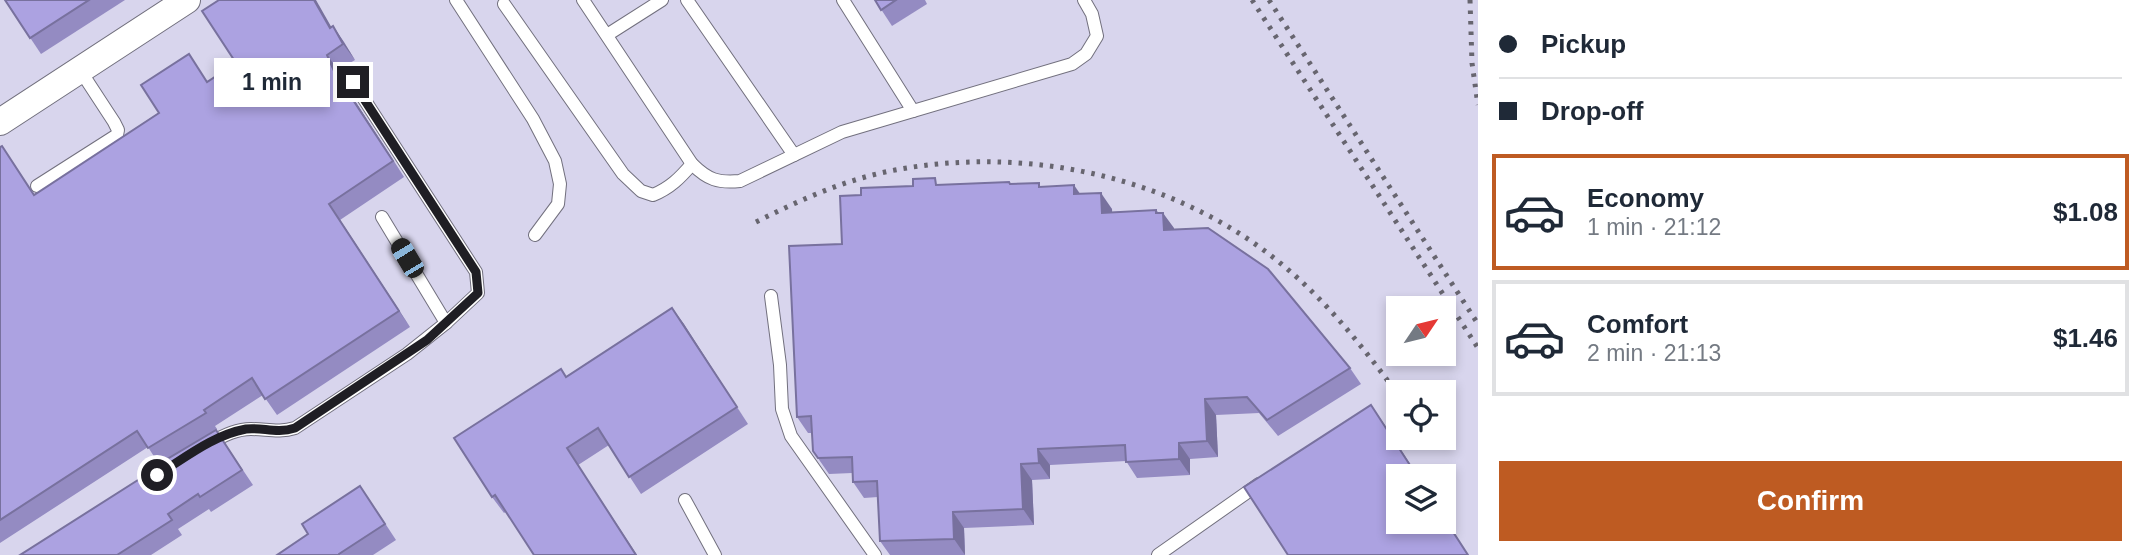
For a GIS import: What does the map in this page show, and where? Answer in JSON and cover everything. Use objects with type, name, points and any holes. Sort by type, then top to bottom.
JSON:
[{"type":"street","points":[[0,122],[187,0]]},
{"type":"lane","points":[[456,0],[533,119],[555,161],[560,184],[558,204],[536,235]]},
{"type":"lane","points":[[583,0],[692,164],[704,177],[725,182],[740,181],[842,132],[1072,64],[1086,54],[1097,36],[1084,0]]},
{"type":"lane","points":[[607,35],[662,0]]},
{"type":"lane","points":[[687,0],[794,155]]},
{"type":"lane","points":[[843,0],[914,111]]},
{"type":"lane","points":[[504,4],[623,174],[641,191],[653,195],[664,190],[675,184],[692,164]]},
{"type":"lane","points":[[37,186],[117,135],[114,122],[80,70]]},
{"type":"lane","points":[[198,450],[237,431],[250,429],[284,432],[295,428],[407,354],[478,293],[476,272],[353,82]]},
{"type":"lane","points":[[382,217],[446,323]]},
{"type":"lane","points":[[771,296],[780,365],[782,409],[791,436],[876,555]]},
{"type":"lane","points":[[1158,555],[1275,473]]},
{"type":"lane","points":[[685,500],[715,555]]},
{"type":"shaded area","points":[[0,0],[1478,0],[1478,555],[0,555]]},
{"type":"building","points":[[5,0],[89,0],[30,38]]},
{"type":"building","points":[[219,0],[314,0],[330,28],[333,26],[343,44],[327,55],[334,71],[393,161],[329,204],[399,311],[265,399],[252,378],[204,410],[206,413],[148,448],[137,431],[0,520],[0,147],[2,146],[34,195],[159,113],[141,85],[189,54],[207,82],[236,63],[202,11]]},
{"type":"building","points":[[875,0],[896,0],[881,10]]},
{"type":"building","points":[[935,178],[936,185],[1009,182],[1039,183],[1039,187],[1074,185],[1074,194],[1101,193],[1102,213],[1156,210],[1156,213],[1163,213],[1164,230],[1208,228],[1268,269],[1350,368],[1267,420],[1247,397],[1205,399],[1207,441],[1179,443],[1179,459],[1126,462],[1125,445],[1038,449],[1039,463],[1021,464],[1023,509],[953,512],[954,539],[880,541],[877,481],[853,482],[852,457],[818,458],[813,451],[811,416],[797,417],[789,246],[842,244],[840,196],[861,195],[861,188],[913,186],[913,179]]},
{"type":"building","points":[[672,308],[737,407],[629,477],[598,428],[567,448],[636,555],[534,555],[454,438],[561,369],[566,377]]},
{"type":"building","points":[[1371,405],[1386,428],[1386,450],[1400,450],[1409,464],[1386,464],[1386,534],[1454,534],[1468,555],[1288,555],[1244,487]]},
{"type":"building","points":[[216,430],[242,470],[168,514],[172,520],[117,555],[20,555],[160,466],[159,464]]},
{"type":"building","points":[[360,486],[385,524],[339,555],[277,555],[308,534],[302,524]]},
{"type":"railway","points":[[1252,0],[1478,348]]},
{"type":"railway","points":[[1269,0],[1478,324]]},
{"type":"railway","points":[[1470,0],[1472,63],[1478,105]]},
{"type":"railway","points":[[756,222],[824,191],[859,179],[895,170],[946,163],[998,162],[1049,166],[1100,175],[1150,190],[1198,210],[1243,236],[1285,267],[1316,295],[1387,380]]},
{"type":"route","points":[[157,475],[218,438],[237,431],[250,429],[284,432],[295,428],[427,340],[478,293],[476,272],[353,82]]}]
